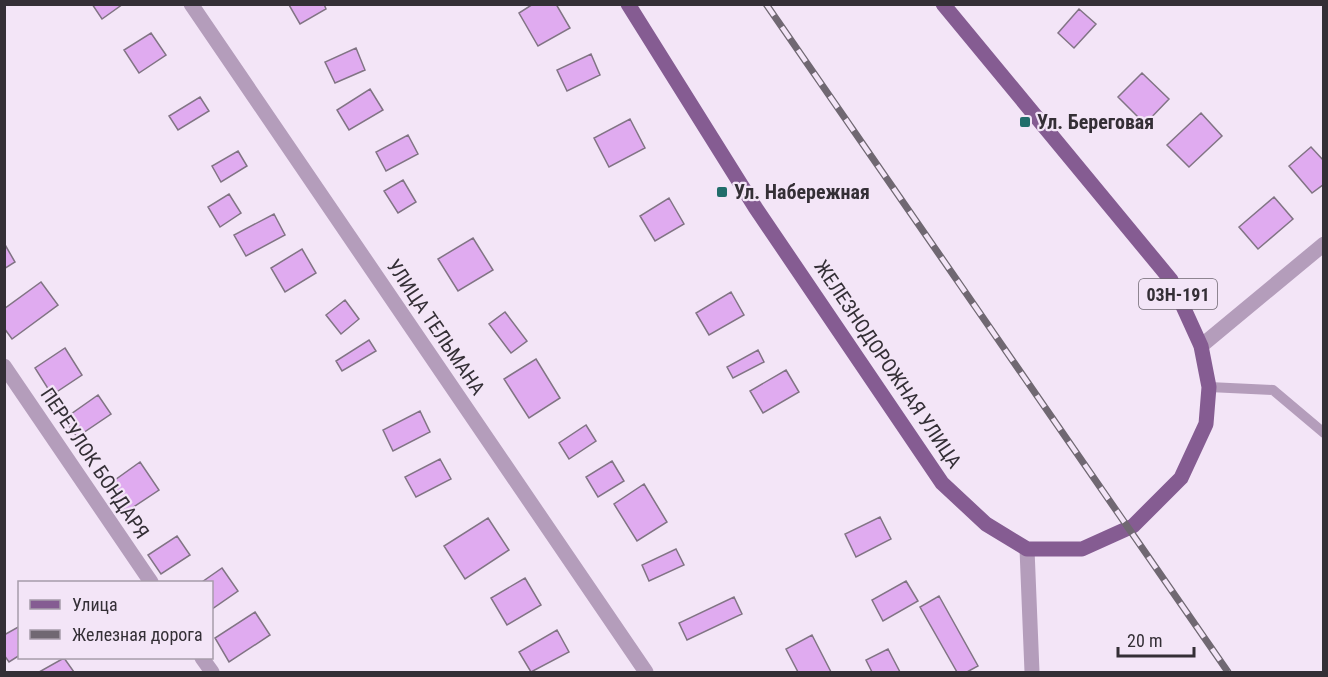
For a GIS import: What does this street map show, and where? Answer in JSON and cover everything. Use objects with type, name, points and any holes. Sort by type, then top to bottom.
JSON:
[{"type":"main road","name":"ЖЕЛЕЗНОДОРОЖНАЯ УЛИЦА","points":[[628,4],[755,207],[942,483],[986,524],[1027,549]]},
{"type":"main road","name":"03Н-191","points":[[943,4],[1171,280],[1201,346],[1209,387],[1206,424],[1181,478],[1132,526],[1082,549],[1027,549]]},
{"type":"street","name":"УЛИЦА ТЕЛЬМАНА","points":[[191,4],[646,672]]},
{"type":"street","points":[[1201,346],[1323,243]]},
{"type":"street","name":"ПЕРЕУЛОК БОНДАРЯ","points":[[4,366],[150,581]]},
{"type":"street","points":[[1027,549],[1032,672]]},
{"type":"street","points":[[203,659],[212,672]]},
{"type":"lane","points":[[1209,387],[1273,390],[1323,433]]},
{"type":"building","points":[[92,4],[123,4],[102,19]]},
{"type":"building","points":[[324,4],[326,9],[300,24],[289,5]]},
{"type":"building","points":[[533,4],[556,4],[570,28],[538,46],[519,13]]},
{"type":"building","points":[[1079,9],[1096,24],[1074,48],[1058,33]]},
{"type":"building","points":[[151,33],[166,55],[139,73],[124,50]]},
{"type":"building","points":[[356,48],[365,70],[335,83],[325,62]]},
{"type":"building","points":[[591,54],[600,75],[567,91],[557,70]]},
{"type":"building","points":[[1142,73],[1169,99],[1145,124],[1118,97]]},
{"type":"building","points":[[370,89],[383,110],[349,130],[337,110]]},
{"type":"building","points":[[200,97],[209,111],[178,130],[169,116]]},
{"type":"building","points":[[1201,113],[1222,136],[1189,167],[1167,145]]},
{"type":"building","points":[[630,119],[645,148],[609,167],[594,138]]},
{"type":"building","points":[[408,135],[418,154],[386,171],[376,152]]},
{"type":"building","points":[[1311,147],[1324,161],[1324,184],[1312,193],[1289,166]]},
{"type":"building","points":[[238,151],[247,166],[221,182],[212,166]]},
{"type":"building","points":[[403,180],[416,202],[398,213],[384,191]]},
{"type":"building","points":[[229,194],[241,213],[220,227],[208,207]]},
{"type":"building","points":[[1274,197],[1293,219],[1258,249],[1239,227]]},
{"type":"building","points":[[669,198],[684,224],[655,241],[640,216]]},
{"type":"building","points":[[274,214],[285,235],[246,256],[234,235]]},
{"type":"building","points":[[473,238],[493,270],[458,291],[438,259]]},
{"type":"building","points":[[4,243],[15,262],[4,269]]},
{"type":"building","points":[[302,249],[316,273],[285,292],[271,268]]},
{"type":"building","points":[[41,282],[58,305],[12,339],[4,328],[4,309]]},
{"type":"building","points":[[731,292],[744,315],[709,335],[696,313]]},
{"type":"building","points":[[345,300],[359,319],[341,334],[326,315]]},
{"type":"building","points":[[505,312],[527,341],[511,353],[489,324]]},
{"type":"building","points":[[369,340],[376,351],[342,371],[336,361]]},
{"type":"building","points":[[65,348],[82,375],[52,395],[35,368]]},
{"type":"building","points":[[758,350],[764,362],[733,378],[727,367]]},
{"type":"building","points":[[536,359],[560,398],[529,418],[504,379]]},
{"type":"building","points":[[786,370],[799,392],[763,413],[750,391]]},
{"type":"building","points":[[98,395],[111,414],[77,437],[64,419]]},
{"type":"building","points":[[420,411],[430,432],[393,451],[383,430]]},
{"type":"building","points":[[586,425],[596,441],[569,459],[559,443]]},
{"type":"building","points":[[440,459],[451,479],[416,497],[405,477]]},
{"type":"building","points":[[612,461],[624,481],[598,497],[586,477]]},
{"type":"building","points":[[140,462],[159,490],[126,512],[108,485]]},
{"type":"building","points":[[644,484],[667,522],[637,541],[614,504]]},
{"type":"building","points":[[880,517],[891,539],[856,557],[845,534]]},
{"type":"building","points":[[488,518],[509,550],[465,579],[444,546]]},
{"type":"building","points":[[177,536],[190,555],[161,574],[148,555]]},
{"type":"building","points":[[676,549],[684,565],[649,581],[642,565]]},
{"type":"building","points":[[222,568],[238,591],[213,608],[213,581],[203,581]]},
{"type":"building","points":[[525,578],[541,605],[507,625],[491,598]]},
{"type":"building","points":[[906,581],[918,601],[883,621],[872,600]]},
{"type":"building","points":[[939,596],[978,666],[967,672],[957,672],[920,607]]},
{"type":"building","points":[[734,597],[742,614],[687,640],[679,623]]},
{"type":"building","points":[[255,612],[270,635],[229,662],[215,638]]},
{"type":"building","points":[[18,627],[18,656],[9,662],[4,655],[4,635]]},
{"type":"building","points":[[557,630],[569,652],[531,672],[519,652]]},
{"type":"building","points":[[812,635],[831,672],[798,672],[786,649]]},
{"type":"building","points":[[888,649],[900,672],[872,672],[866,660]]},
{"type":"building","points":[[65,659],[74,672],[39,672]]},
{"type":"railway","points":[[766,4],[1228,672]]},
{"type":"place","name":"Ул. Береговая","points":[[1025,122]]},
{"type":"place","name":"Ул. Набережная","points":[[722,192]]}]
